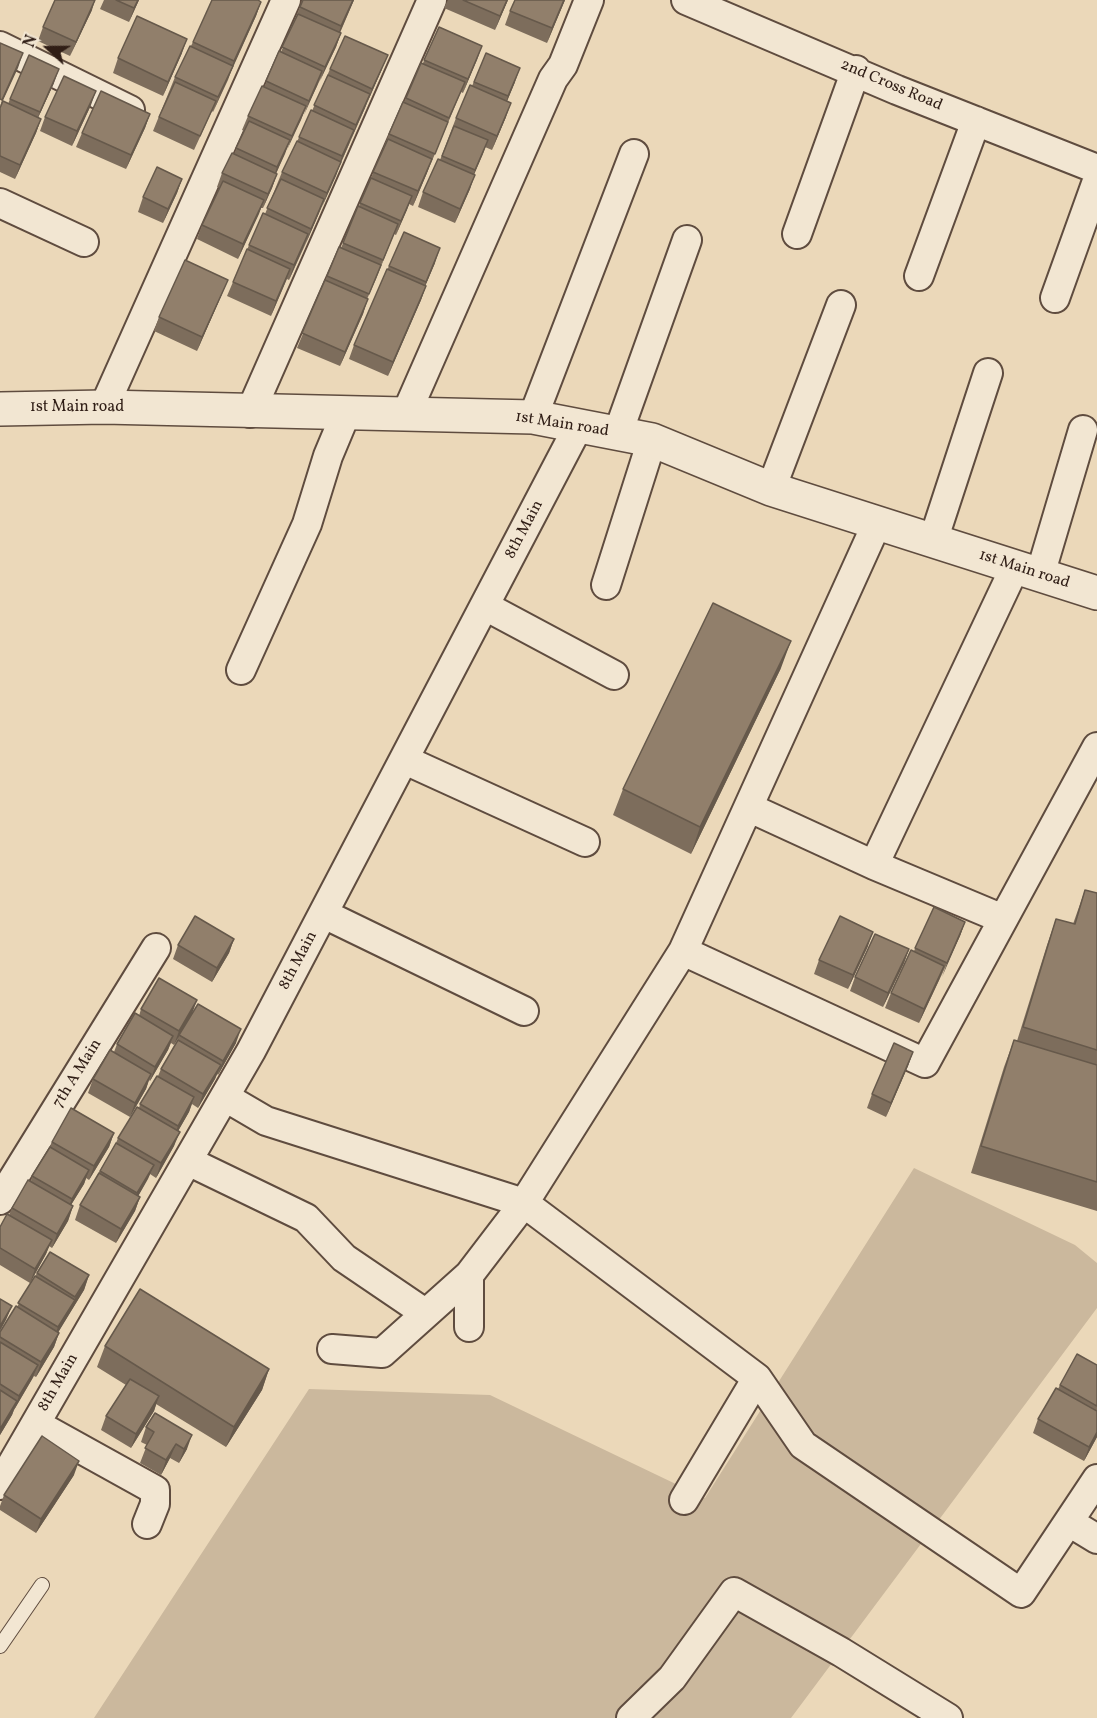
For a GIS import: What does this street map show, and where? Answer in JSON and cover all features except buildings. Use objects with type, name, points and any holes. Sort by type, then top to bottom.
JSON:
[{"type":"street","points":[[104,407],[286,0]]},
{"type":"street","points":[[250,413],[432,0]]},
{"type":"street","points":[[406,414],[589,0]]},
{"type":"street","name":"2nd Cross Road","points":[[686,0],[1097,169]]},
{"type":"street","points":[[0,46],[130,110]]},
{"type":"street","points":[[798,234],[856,70]]},
{"type":"street","points":[[919,276],[976,121]]},
{"type":"street","points":[[533,417],[634,154]]},
{"type":"street","points":[[1055,298],[1097,181]]},
{"type":"street","points":[[0,203],[84,242]]},
{"type":"street","points":[[618,433],[687,240]]},
{"type":"street","points":[[771,489],[841,305]]},
{"type":"street","points":[[933,541],[988,373]]},
{"type":"street","name":"1st Main road","points":[[0,409],[104,407],[250,413],[533,417],[652,440],[771,489],[1097,593]]},
{"type":"street","points":[[241,670],[307,525],[328,456],[346,413]]},
{"type":"street","name":"8th Main","points":[[0,1485],[225,1097],[324,914],[579,425]]},
{"type":"street","points":[[874,865],[1028,571],[1083,430]]},
{"type":"street","points":[[606,585],[652,440]]},
{"type":"street","points":[[332,1349],[382,1353],[469,1275],[524,1203],[683,951],[750,808],[877,523]]},
{"type":"street","points":[[485,606],[614,675]]},
{"type":"street","points":[[683,951],[925,1063],[1097,747]]},
{"type":"street","points":[[405,760],[585,842]]},
{"type":"street","points":[[750,808],[874,865],[1003,919]]},
{"type":"street","points":[[324,914],[524,1011]]},
{"type":"street","name":"7th A Main","points":[[0,1200],[156,948]]},
{"type":"street","points":[[225,1097],[266,1121],[524,1203],[757,1378],[803,1445],[1022,1593],[1097,1479]]},
{"type":"street","points":[[188,1161],[306,1218],[344,1258],[425,1313]]},
{"type":"street","points":[[469,1275],[469,1327]]},
{"type":"street","points":[[684,1500],[757,1378]]},
{"type":"street","points":[[36,1424],[155,1490],[155,1504],[147,1524]]},
{"type":"street","points":[[1069,1522],[1097,1539]]},
{"type":"street","points":[[632,1718],[672,1678],[734,1592],[841,1652],[948,1718]]},
{"type":"lane","points":[[0,1646],[42,1585]]},
{"type":"shaded area","points":[[914,1168],[1075,1245],[1097,1263],[1097,1308],[791,1718],[94,1718],[309,1389],[490,1395],[705,1498]]}]
